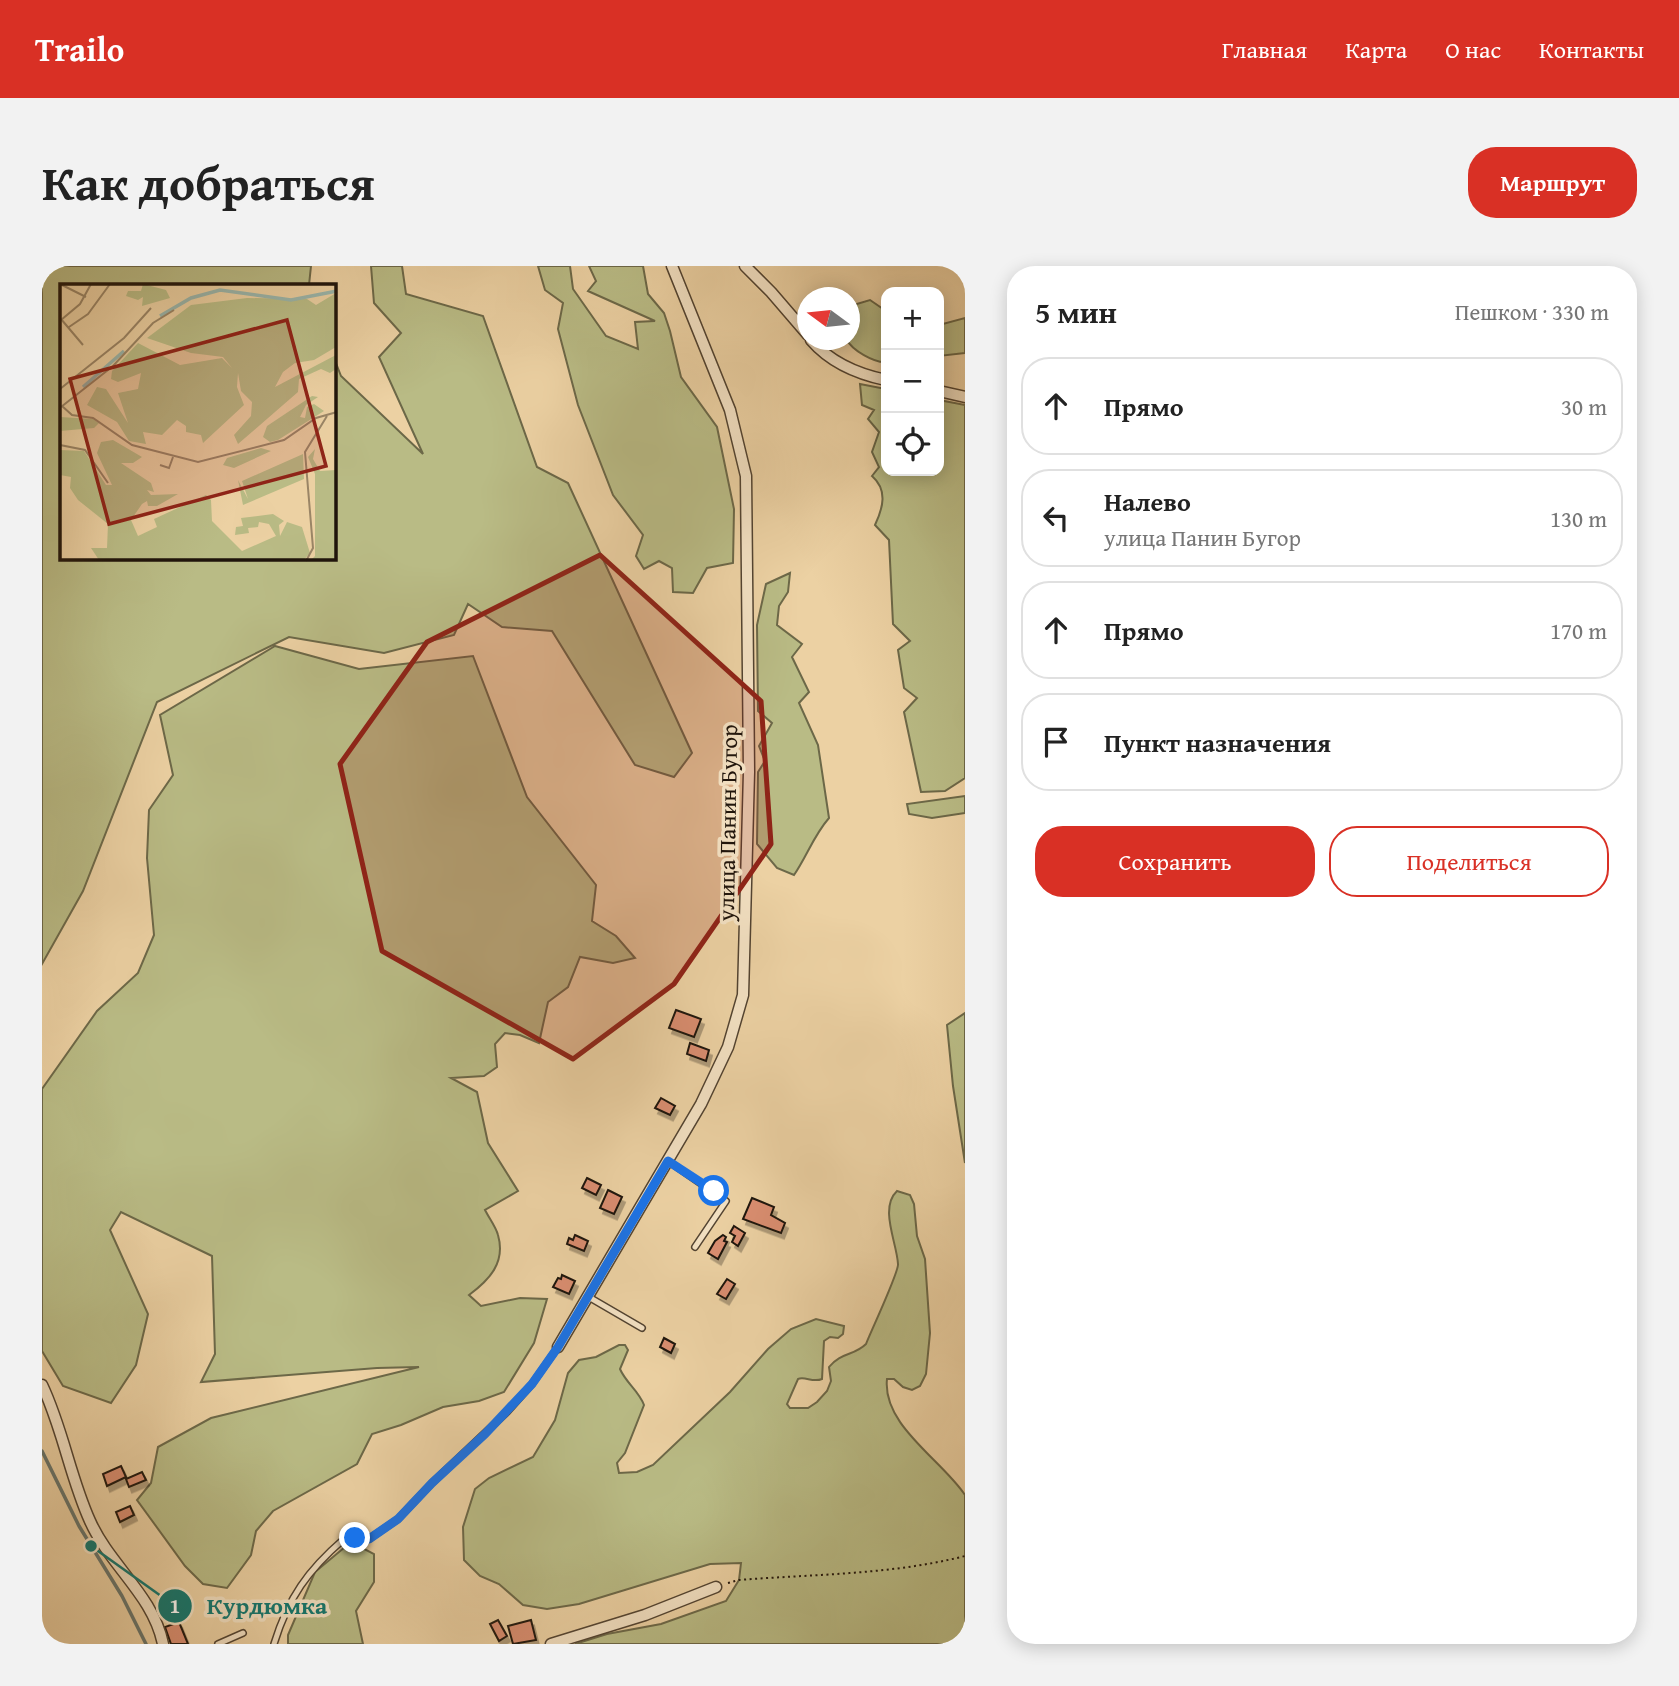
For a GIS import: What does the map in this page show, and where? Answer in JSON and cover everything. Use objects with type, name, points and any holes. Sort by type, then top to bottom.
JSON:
[{"type":"street","name":"улица Панин Бугор","points":[[558,1347],[717,1073],[734,1029],[743,995],[750,772],[746,476],[730,410],[672,266]]},
{"type":"street","points":[[745,266],[797,323]]},
{"type":"street","points":[[821,350],[847,368],[881,378]]},
{"type":"street","points":[[944,392],[965,397]]},
{"type":"street","points":[[42,1385],[56,1416],[90,1522],[115,1563],[150,1607],[163,1644]]},
{"type":"street","points":[[551,1644],[645,1615],[716,1587]]},
{"type":"lane","points":[[668,1161],[734,1208]]},
{"type":"lane","points":[[695,1247],[726,1201]]},
{"type":"lane","points":[[587,1296],[642,1328]]},
{"type":"lane","points":[[274,1644],[295,1593],[311,1570],[344,1539],[369,1539],[398,1519],[507,1412],[532,1384],[558,1347]]},
{"type":"lane","points":[[218,1644],[243,1633]]},
{"type":"path","points":[[716,1587],[738,1580],[818,1577],[900,1569],[965,1556]]},
{"type":"highlighted area","points":[[600,555],[761,701],[771,844],[674,984],[573,1059],[382,951],[340,764],[427,642]]},
{"type":"green space","points":[[42,266],[311,266],[309,284],[60,284],[60,560],[336,560],[336,363],[341,376],[423,454],[379,357],[401,333],[374,303],[371,266],[402,266],[406,294],[483,316],[537,467],[568,483],[692,753],[674,777],[635,765],[552,631],[502,627],[468,604],[454,635],[384,653],[289,637],[157,702],[83,891],[42,964]]},
{"type":"green space","points":[[538,266],[570,266],[573,289],[606,336],[638,349],[635,322],[655,321],[588,291],[596,281],[589,266],[643,266],[648,294],[664,313],[681,377],[717,427],[734,509],[733,563],[707,568],[693,593],[673,592],[672,568],[659,561],[644,569],[636,556],[643,535],[613,495],[578,405],[558,329],[563,303],[545,290]]},
{"type":"green space","points":[[870,300],[881,308],[881,361],[857,350],[860,350],[860,303]]},
{"type":"green space","points":[[965,318],[965,353],[944,355],[944,324]]},
{"type":"green space","points":[[860,384],[881,388],[881,476],[944,476],[944,401],[965,405],[965,778],[945,791],[921,792],[904,712],[917,698],[904,688],[898,650],[910,641],[893,624],[889,540],[875,525],[880,512],[882,493],[872,476],[879,467],[872,452],[879,432],[868,419],[874,410],[862,405]]},
{"type":"green space","points":[[790,573],[788,592],[779,606],[777,625],[802,644],[792,657],[809,692],[799,703],[818,745],[829,818],[794,875],[777,868],[757,844],[758,772],[765,761],[759,746],[772,723],[758,711],[757,625],[766,584]]},
{"type":"green space","points":[[275,646],[359,669],[473,656],[527,797],[596,885],[592,921],[616,936],[635,958],[613,963],[580,957],[568,987],[548,1002],[539,1043],[520,1035],[505,1033],[495,1044],[497,1067],[484,1076],[451,1078],[477,1092],[488,1143],[518,1191],[485,1210],[497,1232],[500,1254],[489,1277],[469,1295],[481,1306],[520,1298],[547,1299],[534,1343],[504,1392],[479,1401],[443,1407],[372,1434],[357,1464],[273,1511],[256,1531],[251,1555],[227,1588],[203,1584],[185,1566],[137,1500],[151,1483],[158,1447],[211,1418],[419,1367],[201,1382],[215,1354],[212,1256],[121,1212],[110,1230],[148,1314],[136,1365],[111,1403],[63,1386],[42,1351],[42,1089],[97,1011],[138,973],[154,935],[147,858],[149,810],[173,775],[160,715]]},
{"type":"green space","points":[[965,796],[965,813],[932,818],[909,814],[907,804]]},
{"type":"green space","points":[[965,1013],[965,1163],[947,1025]]},
{"type":"green space","points":[[897,1191],[910,1195],[914,1204],[917,1236],[925,1259],[930,1333],[926,1374],[920,1386],[912,1390],[903,1387],[894,1379],[887,1379],[888,1396],[903,1427],[965,1495],[965,1644],[575,1644],[607,1634],[661,1624],[726,1601],[739,1580],[741,1563],[710,1564],[579,1604],[547,1609],[523,1605],[499,1584],[480,1576],[464,1560],[463,1527],[475,1489],[489,1478],[533,1457],[555,1420],[568,1373],[579,1360],[596,1357],[619,1345],[625,1345],[628,1350],[620,1369],[644,1405],[625,1453],[617,1463],[619,1473],[637,1472],[653,1465],[730,1392],[768,1349],[791,1329],[816,1319],[844,1326],[843,1334],[824,1341],[822,1379],[798,1379],[787,1404],[790,1408],[808,1408],[817,1402],[827,1391],[831,1381],[829,1367],[866,1344],[894,1278],[898,1264],[889,1207]]},
{"type":"green space","points":[[351,1542],[374,1554],[374,1582],[356,1611],[363,1644],[288,1644],[288,1635],[315,1572]]},
{"type":"building","points":[[676,1010],[701,1019],[694,1037],[669,1028]]},
{"type":"building","points":[[690,1043],[709,1050],[706,1061],[687,1054]]},
{"type":"building","points":[[661,1098],[675,1106],[670,1115],[655,1108]]},
{"type":"building","points":[[587,1178],[601,1185],[596,1195],[582,1188]]},
{"type":"building","points":[[608,1190],[622,1197],[614,1214],[600,1208]]},
{"type":"building","points":[[752,1198],[774,1207],[771,1215],[785,1223],[781,1233],[743,1219]]},
{"type":"building","points":[[734,1226],[745,1233],[738,1246],[732,1242],[735,1236],[730,1233]]},
{"type":"building","points":[[575,1235],[588,1241],[584,1251],[567,1244],[569,1238],[573,1240]]},
{"type":"building","points":[[723,1235],[726,1237],[724,1241],[727,1242],[718,1259],[708,1253],[715,1241]]},
{"type":"building","points":[[562,1275],[575,1281],[569,1294],[553,1287]]},
{"type":"building","points":[[727,1279],[735,1284],[726,1299],[717,1294]]},
{"type":"building","points":[[664,1338],[675,1344],[671,1353],[660,1347]]},
{"type":"building","points":[[121,1466],[126,1477],[107,1486],[103,1474]]},
{"type":"building","points":[[142,1472],[146,1480],[129,1487],[126,1479]]},
{"type":"building","points":[[130,1506],[134,1515],[120,1522],[116,1512]]},
{"type":"building","points":[[498,1620],[507,1636],[499,1641],[490,1624]]},
{"type":"building","points":[[531,1620],[536,1640],[513,1644],[508,1626]]},
{"type":"building","points":[[179,1622],[188,1644],[171,1644],[165,1627]]},
{"type":"waterway","points":[[42,1451],[79,1526],[122,1596],[146,1644]]},
{"type":"place","name":"Курдюмка","points":[[91,1546]]},
{"type":"route","points":[[355,1538],[369,1539],[398,1519],[532,1384],[558,1347],[668,1161],[714,1191]]}]
